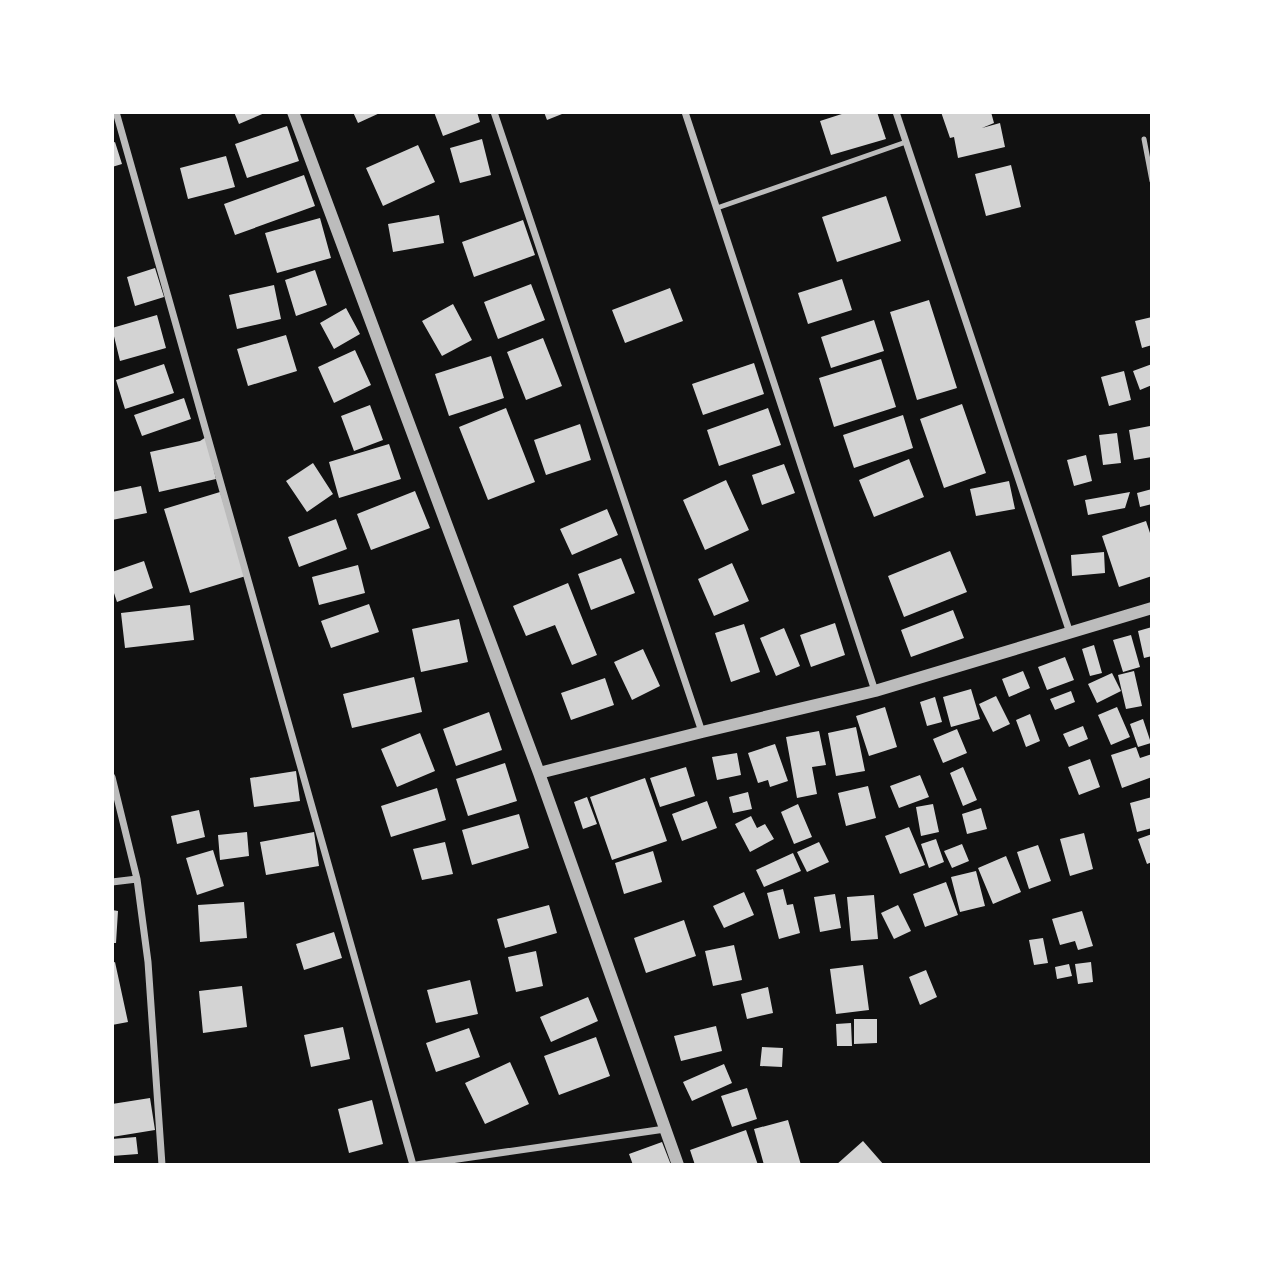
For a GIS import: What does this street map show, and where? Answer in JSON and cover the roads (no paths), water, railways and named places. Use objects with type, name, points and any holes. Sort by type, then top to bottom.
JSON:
[{"type":"street","points":[[116,112],[415,1165],[665,1129]]},
{"type":"street","points":[[293,112],[539,774],[678,1165]]},
{"type":"street","points":[[494,112],[702,732]]},
{"type":"street","points":[[685,112],[875,691]]},
{"type":"street","points":[[896,112],[1070,634]]},
{"type":"street","points":[[539,774],[875,691],[1152,608]]},
{"type":"street","points":[[112,777],[137,879],[149,975],[162,1165]]},
{"type":"street","points":[[112,882],[137,879]]},
{"type":"lane","points":[[1144,139],[1152,181]]},
{"type":"lane","points":[[717,208],[906,142]]}]
